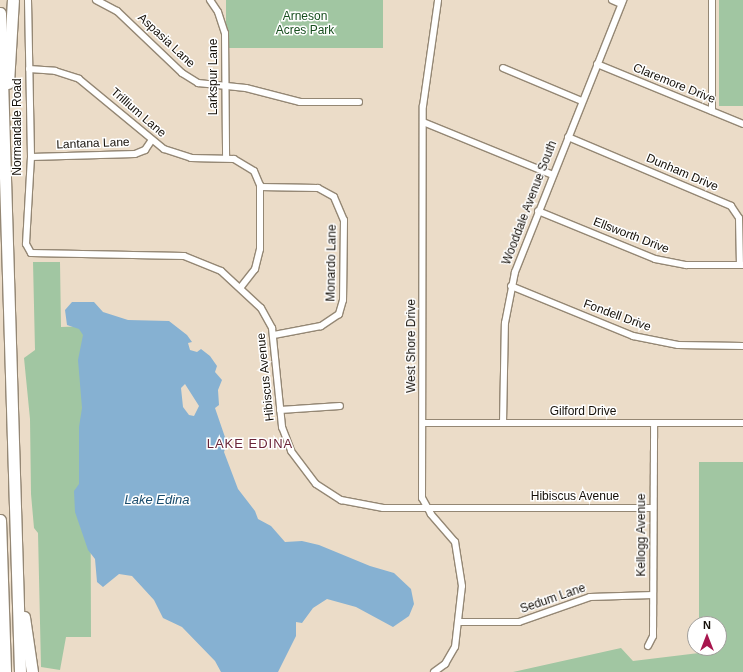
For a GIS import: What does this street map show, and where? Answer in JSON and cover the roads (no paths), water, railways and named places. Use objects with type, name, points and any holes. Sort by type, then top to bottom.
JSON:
[{"type":"highway","points":[[2,108],[8,85],[13,0]]},
{"type":"highway","points":[[0,13],[20,672]]},
{"type":"highway","points":[[0,520],[0,553],[6,672]]},
{"type":"highway","points":[[17,587],[32,672]]},
{"type":"street","name":"Normandale Road","points":[[28,0],[31,157],[26,244],[31,253]]},
{"type":"street","name":"Aspasia Lane","points":[[96,0],[117,11],[190,79],[207,86],[246,88],[300,102],[359,102]]},
{"type":"street","name":"Larkspur Lane","points":[[210,0],[218,12],[225,33],[226,158]]},
{"type":"street","name":"West Shore Drive","points":[[434,672],[445,664],[453,651],[459,622],[462,586],[456,546],[450,534],[428,508],[422,498],[424,88],[438,0]]},
{"type":"street","points":[[612,0],[622,2]]},
{"type":"street","points":[[712,0],[712,111]]},
{"type":"street","name":"Wooddale Avenue South","points":[[503,423],[503,350],[511,286],[538,211],[622,2]]},
{"type":"street","name":"Claremore Drive","points":[[597,64],[743,124]]},
{"type":"street","points":[[503,68],[582,101]]},
{"type":"street","name":"Trillium Lane","points":[[29,69],[55,71],[79,79],[151,141],[191,158],[226,158],[248,165],[258,178],[260,187],[259,259],[240,288]]},
{"type":"street","points":[[423,122],[553,175]]},
{"type":"street","name":"Dunham Drive","points":[[568,137],[731,206],[738,218],[742,265]]},
{"type":"street","name":"Lantana Lane","points":[[31,157],[135,154],[145,150],[151,141]]},
{"type":"street","name":"Monardo Lane","points":[[260,187],[318,188],[334,197],[344,220],[343,300],[339,314],[321,326],[274,335]]},
{"type":"street","name":"Ellsworth Drive","points":[[538,211],[655,259],[686,265],[742,265]]},
{"type":"street","name":"Hibiscus Avenue","points":[[31,253],[184,256],[210,264],[240,288],[261,308],[274,335],[280,410],[291,451],[306,474],[328,493],[354,505],[369,508],[654,508]]},
{"type":"street","name":"Fondell Drive","points":[[511,286],[633,336],[678,345],[743,346]]},
{"type":"street","points":[[280,410],[340,406]]},
{"type":"street","name":"Gilford Drive","points":[[423,423],[743,423]]},
{"type":"street","name":"Kellogg Avenue","points":[[648,646],[653,636],[654,423]]},
{"type":"street","name":"Sedum Lane","points":[[459,622],[519,622],[590,597],[653,596]]},
{"type":"water","name":"Lake Edina","points":[[72,302],[94,302],[103,312],[128,320],[169,321],[187,335],[192,342],[188,343],[190,350],[197,352],[201,349],[210,356],[217,366],[215,372],[222,380],[218,390],[219,405],[215,408],[227,443],[224,452],[238,489],[255,511],[258,519],[271,526],[285,542],[302,541],[319,545],[370,566],[394,573],[411,589],[414,604],[409,616],[393,627],[356,607],[327,599],[313,608],[302,623],[296,622],[296,636],[278,672],[221,672],[215,661],[182,627],[163,618],[154,600],[132,576],[119,574],[103,587],[97,582],[95,559],[88,550],[75,512],[74,491],[79,484],[79,427],[82,408],[78,360],[83,335],[79,329],[67,325],[65,310]],"holes":[[[185,384],[199,406],[194,416],[189,415],[183,407],[181,388]]]},
{"type":"district","name":"LAKE EDINA","points":[[250,444]]},
{"type":"park label","name":"Arneson Acres Park","points":[[305,24]]}]
